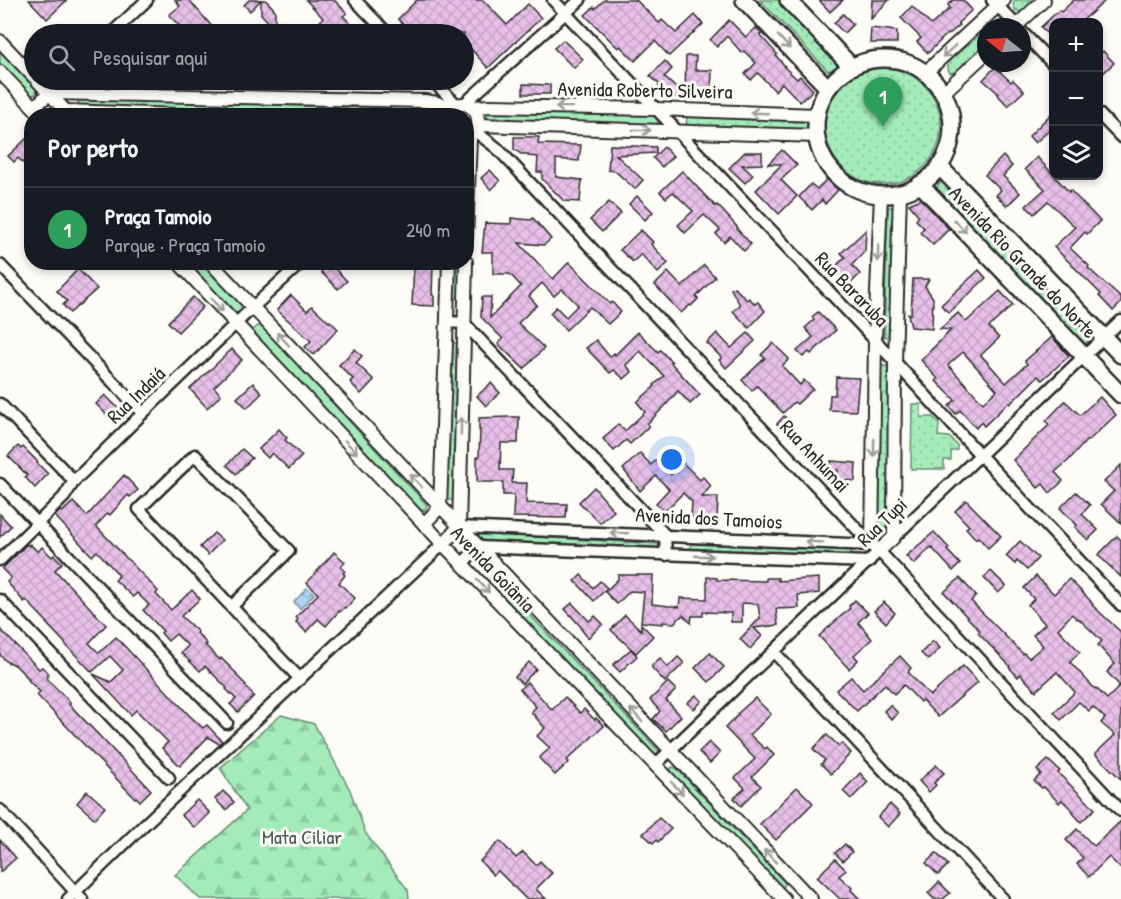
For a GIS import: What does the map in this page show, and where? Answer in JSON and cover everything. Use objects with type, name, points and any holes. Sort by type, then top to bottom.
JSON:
[{"type":"main road","points":[[744,0],[828,88]]},
{"type":"main road","points":[[788,0],[852,67]]},
{"type":"main road","points":[[897,60],[925,73],[943,93],[950,111],[951,130],[948,148],[939,165],[920,184],[900,193],[881,195],[865,192],[838,177],[828,165],[820,151],[817,115],[828,88],[852,67],[866,61],[897,60]]},
{"type":"main road","name":"Avenida Rio Grande do Norte","points":[[939,165],[1121,355]]},
{"type":"main road","name":"Avenida Rio Grande do Norte","points":[[920,184],[1121,395]]},
{"type":"street","points":[[122,24],[147,0]]},
{"type":"street","points":[[355,0],[378,24]]},
{"type":"street","name":"Rua Bararuba","points":[[553,0],[895,361],[1121,605]]},
{"type":"street","points":[[441,90],[457,108],[580,0]]},
{"type":"street","points":[[1027,18],[1044,0]]},
{"type":"street","points":[[925,73],[998,2],[1010,18]]},
{"type":"street","points":[[0,41],[24,66]]},
{"type":"street","points":[[1031,42],[1049,61]]},
{"type":"street","points":[[943,93],[977,61]]},
{"type":"street","points":[[0,72],[35,108]]},
{"type":"street","points":[[47,90],[61,108]]},
{"type":"street","points":[[40,108],[53,90]]},
{"type":"street","name":"Avenida Roberto Silveira","points":[[50,93],[426,101],[457,108],[490,106],[656,109],[817,115]]},
{"type":"street","points":[[474,114],[478,115],[474,130]]},
{"type":"street","points":[[1103,118],[1121,137]]},
{"type":"street","name":"Avenida Roberto Silveira","points":[[474,134],[677,131],[817,136]]},
{"type":"street","name":"Rua Anhumai","points":[[474,135],[497,148],[876,548],[1121,811]]},
{"type":"street","points":[[894,537],[895,361],[900,193]]},
{"type":"street","points":[[876,548],[875,340],[881,195]]},
{"type":"street","points":[[2,270],[143,413]]},
{"type":"street","name":"Avenida Goiânia","points":[[185,270],[462,564],[782,897]]},
{"type":"street","name":"Avenida Goiânia","points":[[218,270],[811,899]]},
{"type":"street","name":"Rua Indaiá","points":[[0,560],[64,497],[74,481],[293,270]]},
{"type":"street","points":[[424,524],[440,507],[449,270]]},
{"type":"street","points":[[0,810],[75,897],[146,824],[459,527],[466,270]]},
{"type":"street","name":"Rua Tupi","points":[[655,765],[869,562],[876,548],[894,537],[1121,321]]},
{"type":"street","points":[[447,322],[464,323],[665,535],[666,555]]},
{"type":"street","points":[[0,404],[74,481]]},
{"type":"street","points":[[231,607],[289,551],[195,455],[139,509],[231,607],[300,679]]},
{"type":"street","points":[[0,484],[227,723]]},
{"type":"street","name":"Avenida dos Tamoios","points":[[459,527],[665,535],[876,548]]},
{"type":"street","points":[[462,564],[478,548]]},
{"type":"street","name":"Avenida dos Tamoios","points":[[478,548],[869,562]]},
{"type":"street","points":[[0,600],[169,777]]},
{"type":"street","points":[[774,652],[1003,899]]},
{"type":"street","points":[[782,897],[795,882]]},
{"type":"green space","points":[[760,0],[782,0],[838,60],[836,68],[828,71]]},
{"type":"green space","points":[[1015,0],[1036,0],[1022,13],[1015,10],[1013,2]]},
{"type":"green space","points":[[977,37],[977,54],[958,72],[950,73],[948,70],[950,60]]},
{"type":"green space","points":[[0,49],[24,74],[24,89],[0,64]]},
{"type":"green space","points":[[883,68],[905,72],[924,85],[937,104],[941,126],[937,148],[924,167],[905,180],[883,184],[861,180],[842,167],[829,148],[825,126],[829,104],[842,85],[861,72]]},
{"type":"green space","points":[[25,90],[37,90],[37,93],[33,95]]},
{"type":"green space","points":[[80,98],[355,108],[138,108],[80,106],[78,103]]},
{"type":"green space","points":[[491,111],[656,116],[659,121],[656,124],[490,121],[486,116]]},
{"type":"green space","points":[[687,117],[810,122],[809,130],[686,125]]},
{"type":"green space","points":[[949,181],[1088,331],[1091,336],[1088,341],[1083,345],[938,195],[936,190],[939,183]]},
{"type":"green space","points":[[888,207],[895,207],[891,336],[884,337]]},
{"type":"green space","points":[[194,270],[208,270],[243,306],[243,310],[238,315]]},
{"type":"green space","points":[[455,270],[464,270],[463,299],[454,298]]},
{"type":"green space","points":[[261,326],[427,505],[425,510],[418,510],[253,332]]},
{"type":"green space","points":[[449,343],[457,343],[454,500],[446,500]]},
{"type":"green space","points":[[881,366],[889,366],[887,528],[879,528]]},
{"type":"green space","points":[[912,404],[921,404],[921,417],[933,417],[939,424],[938,436],[949,437],[957,445],[957,450],[951,451],[951,460],[944,460],[944,469],[911,469]]},
{"type":"green space","points":[[479,534],[661,544],[661,551],[478,541]]},
{"type":"green space","points":[[691,544],[852,549],[851,557],[690,551]]},
{"type":"green space","points":[[492,577],[659,751],[658,753],[654,756],[488,583]]},
{"type":"green space","name":"Mata Ciliar","points":[[281,715],[314,724],[350,790],[366,834],[408,890],[409,899],[200,899],[175,875],[247,810],[220,768]]},
{"type":"green space","points":[[673,767],[785,883],[783,889],[779,888],[670,773]]},
{"type":"water","points":[[307,588],[314,594],[300,609],[294,602]]},
{"type":"building","points":[[29,0],[67,0],[47,19]]},
{"type":"building","points":[[175,0],[189,0],[210,24],[178,24],[169,15],[180,6]]},
{"type":"building","points":[[249,0],[261,0],[250,11],[244,5]]},
{"type":"building","points":[[261,0],[266,0],[275,10],[275,24],[270,24],[261,14]]},
{"type":"building","points":[[306,0],[334,0],[347,13],[343,16],[351,24],[318,24],[323,18]]},
{"type":"building","points":[[417,0],[483,0],[507,25],[528,4],[541,18],[488,68],[474,52],[474,24],[403,24],[398,19]]},
{"type":"building","points":[[604,0],[636,0],[659,23],[662,20],[676,33],[695,15],[703,24],[669,56],[655,41],[635,61],[620,46],[618,48],[585,15]]},
{"type":"building","points":[[819,0],[843,0],[830,12]]},
{"type":"building","points":[[872,0],[889,0],[871,19]]},
{"type":"building","points":[[953,0],[963,0],[972,10],[958,23],[960,25],[928,53],[917,42],[921,38],[901,18],[912,6],[931,25],[950,8],[948,5]]},
{"type":"building","points":[[1074,0],[1106,0],[1086,18],[1051,18],[1059,10],[1061,12]]},
{"type":"building","points":[[843,14],[853,24],[844,33],[834,23]]},
{"type":"building","points":[[1049,19],[1049,36],[1041,27]]},
{"type":"building","points":[[729,20],[746,37],[756,28],[777,54],[776,56],[784,67],[797,79],[800,76],[813,90],[800,102],[782,83],[775,91],[758,73],[751,80],[745,74],[756,63],[744,51],[742,53],[727,36],[717,47],[710,40]]},
{"type":"building","points":[[871,28],[897,31],[897,43],[870,43]]},
{"type":"building","points":[[563,40],[583,59],[574,68],[554,48]]},
{"type":"building","points":[[1103,51],[1114,63],[1103,73]]},
{"type":"building","points":[[686,56],[696,56],[695,70],[712,70],[711,95],[685,93]]},
{"type":"building","points":[[665,61],[672,69],[664,77],[686,97],[663,97],[656,89],[660,85],[650,76]]},
{"type":"building","points":[[990,72],[1000,72],[1024,91],[1008,106],[998,93],[983,80]]},
{"type":"building","points":[[523,84],[550,85],[550,94],[523,94]]},
{"type":"building","points":[[1049,116],[1049,131],[1035,143],[1029,136]]},
{"type":"building","points":[[514,137],[539,137],[538,144],[581,145],[579,161],[556,159],[556,177],[582,180],[580,202],[564,201],[542,179],[542,172],[537,172],[538,157],[521,154],[514,149]]},
{"type":"building","points":[[24,141],[24,164],[18,158],[14,162],[8,156]]},
{"type":"building","points":[[610,145],[656,147],[656,153],[616,155],[643,180],[635,189],[615,171],[608,170]]},
{"type":"building","points":[[664,147],[673,156],[662,167],[653,158]]},
{"type":"building","points":[[782,150],[797,165],[781,180],[797,196],[779,214],[756,190],[782,164],[768,164]]},
{"type":"building","points":[[745,152],[762,152],[762,164],[742,165],[753,175],[745,183],[729,168]]},
{"type":"building","points":[[1003,156],[1012,166],[1003,176],[1020,193],[1007,206],[996,195],[1001,190],[985,175]]},
{"type":"building","points":[[1037,157],[1049,170],[1049,180],[1058,180],[1100,221],[1087,234],[1085,232],[1070,248],[1121,298],[1121,303],[1113,311],[1099,296],[1101,294],[1054,247],[1075,227],[1048,201],[1034,214],[1026,206],[1045,189],[1025,169]]},
{"type":"building","points":[[490,170],[500,181],[491,190],[481,178]]},
{"type":"building","points":[[682,171],[715,206],[717,205],[723,211],[751,244],[744,251],[730,236],[724,242],[716,234],[720,230],[704,215],[685,233],[678,225],[693,211],[673,192],[666,198],[660,192]]},
{"type":"building","points":[[827,179],[838,190],[825,204],[822,200],[812,210],[799,197],[811,184],[817,189]]},
{"type":"building","points":[[637,196],[653,212],[645,220],[629,204]]},
{"type":"building","points":[[921,199],[949,229],[933,245],[920,232],[924,228],[916,220],[919,216],[909,204]]},
{"type":"building","points":[[609,202],[621,213],[602,232],[590,220]]},
{"type":"building","points":[[511,218],[531,220],[533,218],[551,239],[544,245],[519,243],[553,279],[569,262],[610,304],[612,302],[621,312],[608,324],[590,307],[566,330],[550,313],[556,307],[566,317],[578,305],[562,289],[554,296],[542,283],[529,296],[537,305],[518,323],[544,348],[524,369],[498,344],[503,339],[481,317],[482,297],[491,297],[490,318],[521,286],[510,274],[493,274],[493,252],[482,252],[485,223],[511,224]]},
{"type":"building","points":[[641,230],[668,263],[658,273],[641,254],[633,262],[620,250]]},
{"type":"building","points":[[866,230],[865,251],[852,265],[860,274],[849,285],[833,269],[845,257],[841,253]]},
{"type":"building","points":[[704,265],[715,277],[696,297],[698,299],[681,313],[655,285],[668,272],[682,287]]},
{"type":"building","points":[[77,270],[97,289],[70,313],[63,305],[67,301],[57,291]]},
{"type":"building","points":[[336,270],[347,281],[338,289],[321,272]]},
{"type":"building","points":[[414,270],[433,270],[434,306],[412,305]]},
{"type":"building","points":[[979,270],[986,278],[949,313],[941,305]]},
{"type":"building","points":[[913,279],[929,279],[925,286],[933,298],[932,329],[911,327],[908,314],[911,314]]},
{"type":"building","points":[[734,287],[747,300],[749,298],[755,304],[758,302],[765,311],[749,328],[733,311],[740,305],[731,289]]},
{"type":"building","points":[[1000,291],[1013,305],[989,327],[999,338],[981,355],[1006,383],[1027,364],[1025,361],[1052,337],[1069,356],[1042,380],[1038,376],[984,426],[981,422],[976,428],[960,410],[956,414],[949,406],[955,400],[936,381],[938,379],[921,360],[951,330],[940,329],[958,313],[966,322]],"holes":[[[963,352],[997,390],[983,403],[948,365]]]},
{"type":"building","points":[[291,295],[307,311],[312,306],[338,329],[314,355],[305,347],[311,341],[277,310]]},
{"type":"building","points":[[193,297],[203,307],[178,332],[168,322]]},
{"type":"building","points":[[818,312],[836,330],[811,354],[809,352],[803,357],[797,351],[813,337],[805,328],[814,320],[812,317]]},
{"type":"building","points":[[638,332],[672,362],[700,395],[690,404],[678,391],[647,424],[649,426],[630,444],[626,440],[614,451],[603,439],[618,424],[625,431],[645,412],[637,402],[664,376],[640,351],[626,365],[632,372],[624,379],[614,370],[610,373],[586,348],[596,340],[610,357],[614,353],[615,355]]},
{"type":"building","points":[[717,333],[731,348],[748,333],[755,341],[726,368],[719,360],[722,358],[707,343]]},
{"type":"building","points":[[773,343],[789,359],[782,366],[800,385],[804,380],[813,389],[783,413],[757,386],[752,391],[742,380],[765,358],[761,355]]},
{"type":"building","points":[[232,349],[242,360],[214,387],[221,395],[207,408],[190,389]]},
{"type":"building","points":[[355,349],[362,356],[356,363],[374,380],[361,394],[350,382],[353,379],[339,365]]},
{"type":"building","points":[[836,377],[859,378],[856,411],[829,410],[830,395],[835,395]]},
{"type":"building","points":[[253,383],[262,393],[247,408],[237,398]]},
{"type":"building","points":[[491,383],[500,393],[486,406],[477,396]]},
{"type":"building","points":[[105,395],[123,413],[114,422],[96,404]]},
{"type":"building","points":[[1100,397],[1116,415],[1055,472],[1063,481],[1050,493],[1043,484],[1038,488],[1013,460],[1049,425],[1046,421],[1065,401],[1080,415]]},
{"type":"building","points":[[784,416],[792,424],[785,431],[777,424]]},
{"type":"building","points":[[519,417],[518,443],[501,443],[500,470],[513,470],[512,483],[527,483],[526,503],[567,504],[566,518],[513,517],[514,495],[503,495],[503,482],[477,482],[479,418]]},
{"type":"building","points":[[279,429],[287,438],[285,440],[302,456],[289,469],[272,453],[268,458],[259,449]]},
{"type":"building","points":[[18,446],[21,449],[23,447],[48,474],[35,488],[25,477],[27,475],[8,456]]},
{"type":"building","points":[[242,449],[252,458],[236,474],[227,465]]},
{"type":"building","points":[[640,453],[651,465],[656,460],[671,475],[683,463],[700,480],[703,477],[711,486],[702,497],[718,497],[717,521],[691,517],[692,502],[683,493],[664,512],[656,503],[669,489],[656,476],[640,491],[623,469]]},
{"type":"building","points":[[831,461],[856,463],[855,481],[838,480],[838,470],[830,470]]},
{"type":"building","points":[[1121,465],[1121,523],[1101,504],[1114,491],[1104,482]]},
{"type":"building","points":[[124,475],[138,490],[130,497],[128,495],[110,515],[108,513],[96,526],[158,591],[156,594],[171,610],[192,590],[200,599],[181,616],[198,632],[207,644],[205,645],[237,674],[254,696],[238,712],[230,704],[236,699],[227,688],[205,666],[200,671],[181,653],[188,646],[176,634],[168,641],[161,633],[163,631],[143,610],[149,605],[137,593],[133,597],[115,580],[119,575],[97,551],[92,556],[55,516],[73,502],[87,516]]},
{"type":"building","points":[[594,487],[614,511],[600,523],[579,502]]},
{"type":"building","points":[[1076,492],[1090,505],[1082,514],[1098,530],[1088,540],[1060,508]]},
{"type":"building","points":[[966,500],[1001,536],[988,548],[966,528],[969,526],[955,511]]},
{"type":"building","points":[[0,514],[11,526],[0,537]]},
{"type":"building","points":[[934,532],[960,564],[953,571],[931,547],[914,564],[906,556]]},
{"type":"building","points":[[214,533],[222,540],[208,555],[200,547]]},
{"type":"building","points":[[1117,536],[1121,540],[1121,577],[1098,555]]},
{"type":"building","points":[[1020,541],[1038,558],[1027,570],[1017,561],[1015,564],[1006,556]]},
{"type":"building","points":[[27,544],[38,552],[42,547],[62,563],[55,570],[106,625],[89,643],[99,653],[116,637],[189,715],[203,728],[207,725],[222,741],[219,744],[208,737],[180,766],[162,748],[168,742],[136,710],[131,715],[93,674],[111,682],[123,670],[110,656],[92,672],[7,582],[11,578],[2,569]]},
{"type":"building","points":[[334,552],[345,562],[341,567],[345,575],[339,583],[355,598],[326,626],[318,619],[306,632],[296,622],[298,619],[296,617],[318,594],[307,583]]},
{"type":"building","points":[[991,571],[1006,586],[998,593],[984,578]]},
{"type":"building","points":[[581,575],[593,588],[600,581],[607,588],[594,601],[575,581]]},
{"type":"building","points":[[618,575],[653,575],[652,604],[679,607],[680,598],[707,599],[707,577],[717,578],[717,580],[766,581],[766,578],[778,578],[778,581],[819,578],[819,593],[798,595],[799,608],[776,609],[778,625],[754,628],[762,636],[750,649],[740,639],[760,618],[758,604],[742,603],[742,622],[731,622],[731,613],[703,612],[703,616],[692,616],[691,623],[683,615],[674,623],[641,622],[644,592],[630,591],[617,604],[605,592],[618,579]]},
{"type":"building","points":[[1036,576],[1054,594],[1069,579],[1121,632],[1121,779],[1095,754],[1115,735],[1101,723],[1105,718],[1093,707],[1089,711],[1079,702],[1061,720],[1054,712],[1075,692],[1057,672],[1036,691],[1020,674],[1018,677],[944,592],[960,578],[976,596],[971,601],[1029,658],[1043,646],[1033,635],[1045,624],[1028,605],[1034,599],[1024,588]],"holes":[[[1072,614],[1102,641],[1098,645],[1115,664],[1107,672],[1120,686],[1107,699],[1070,662],[1080,652],[1058,629]]]},
{"type":"building","points":[[855,600],[868,613],[858,622],[872,639],[854,655],[858,660],[849,669],[819,636],[850,608],[849,606]]},
{"type":"building","points":[[884,602],[895,613],[886,623],[874,611]]},
{"type":"building","points":[[572,603],[589,621],[595,616],[603,624],[588,638],[565,609]]},
{"type":"building","points":[[625,615],[641,630],[641,624],[653,636],[636,653],[611,630]]},
{"type":"building","points":[[0,629],[39,669],[42,667],[49,674],[46,678],[151,790],[140,801],[37,695],[40,692],[29,679],[15,665],[8,663],[0,655]]},
{"type":"building","points":[[933,641],[940,648],[928,660],[921,653]]},
{"type":"building","points":[[631,649],[637,656],[620,672],[613,665]]},
{"type":"building","points":[[710,653],[724,667],[709,682],[695,668]]},
{"type":"building","points":[[900,656],[911,668],[908,672],[930,696],[963,666],[978,682],[938,717],[904,685],[894,694],[885,684],[857,711],[836,690],[851,677],[863,690]]},
{"type":"building","points":[[678,657],[684,663],[665,682],[652,668],[652,665],[660,658],[668,667]]},
{"type":"building","points":[[529,662],[536,669],[522,684],[515,677]]},
{"type":"building","points":[[527,682],[552,710],[565,697],[580,713],[584,709],[604,726],[567,760],[569,762],[555,775],[539,758],[550,748],[537,736],[545,728],[531,712],[536,707],[520,689]]},
{"type":"building","points":[[668,682],[676,690],[666,700],[681,716],[666,731],[653,719],[660,711],[650,700]]},
{"type":"building","points":[[696,695],[702,701],[694,709],[687,703]]},
{"type":"building","points":[[755,698],[771,714],[750,735],[774,755],[752,777],[761,786],[741,806],[734,798],[745,788],[735,778],[755,759],[725,728]]},
{"type":"building","points":[[890,705],[898,713],[892,720],[884,711]]},
{"type":"building","points":[[827,735],[839,746],[842,743],[851,753],[831,774],[821,764],[825,760],[813,749]]},
{"type":"building","points":[[709,742],[720,753],[710,763],[699,752]]},
{"type":"building","points":[[1048,760],[1095,809],[1081,822],[1062,800],[1059,803],[1044,787],[1042,788],[1034,781],[1041,774],[1037,770]]},
{"type":"building","points":[[936,765],[944,773],[929,792],[919,781]]},
{"type":"building","points":[[860,773],[868,782],[851,799],[843,791]]},
{"type":"building","points":[[797,787],[813,803],[776,840],[760,824]]},
{"type":"building","points":[[87,791],[105,807],[95,819],[77,803]]},
{"type":"building","points":[[223,791],[234,802],[226,810],[215,799]]},
{"type":"building","points":[[197,800],[210,813],[195,828],[181,815]]},
{"type":"building","points":[[890,804],[900,814],[888,827],[878,817]]},
{"type":"building","points":[[659,818],[671,829],[658,842],[656,840],[653,843],[643,834]]},
{"type":"building","points":[[1121,821],[1121,869],[1109,857],[1089,877],[1077,864],[1083,858],[1066,840],[1077,829],[1094,846]]},
{"type":"building","points":[[0,840],[16,858],[0,872]]},
{"type":"building","points":[[500,841],[516,858],[523,852],[536,865],[540,861],[552,873],[536,889],[546,899],[526,899],[498,871],[493,875],[480,861]]},
{"type":"building","points":[[845,844],[852,852],[843,861],[835,853]]},
{"type":"building","points":[[936,853],[948,865],[938,875],[926,863]]},
{"type":"building","points":[[835,859],[846,870],[839,876],[860,899],[840,899],[817,877]]},
{"type":"building","points":[[939,882],[950,893],[943,899],[934,899],[928,893]]},
{"type":"place","name":"Praça Tamoio","points":[[883,127]]}]
